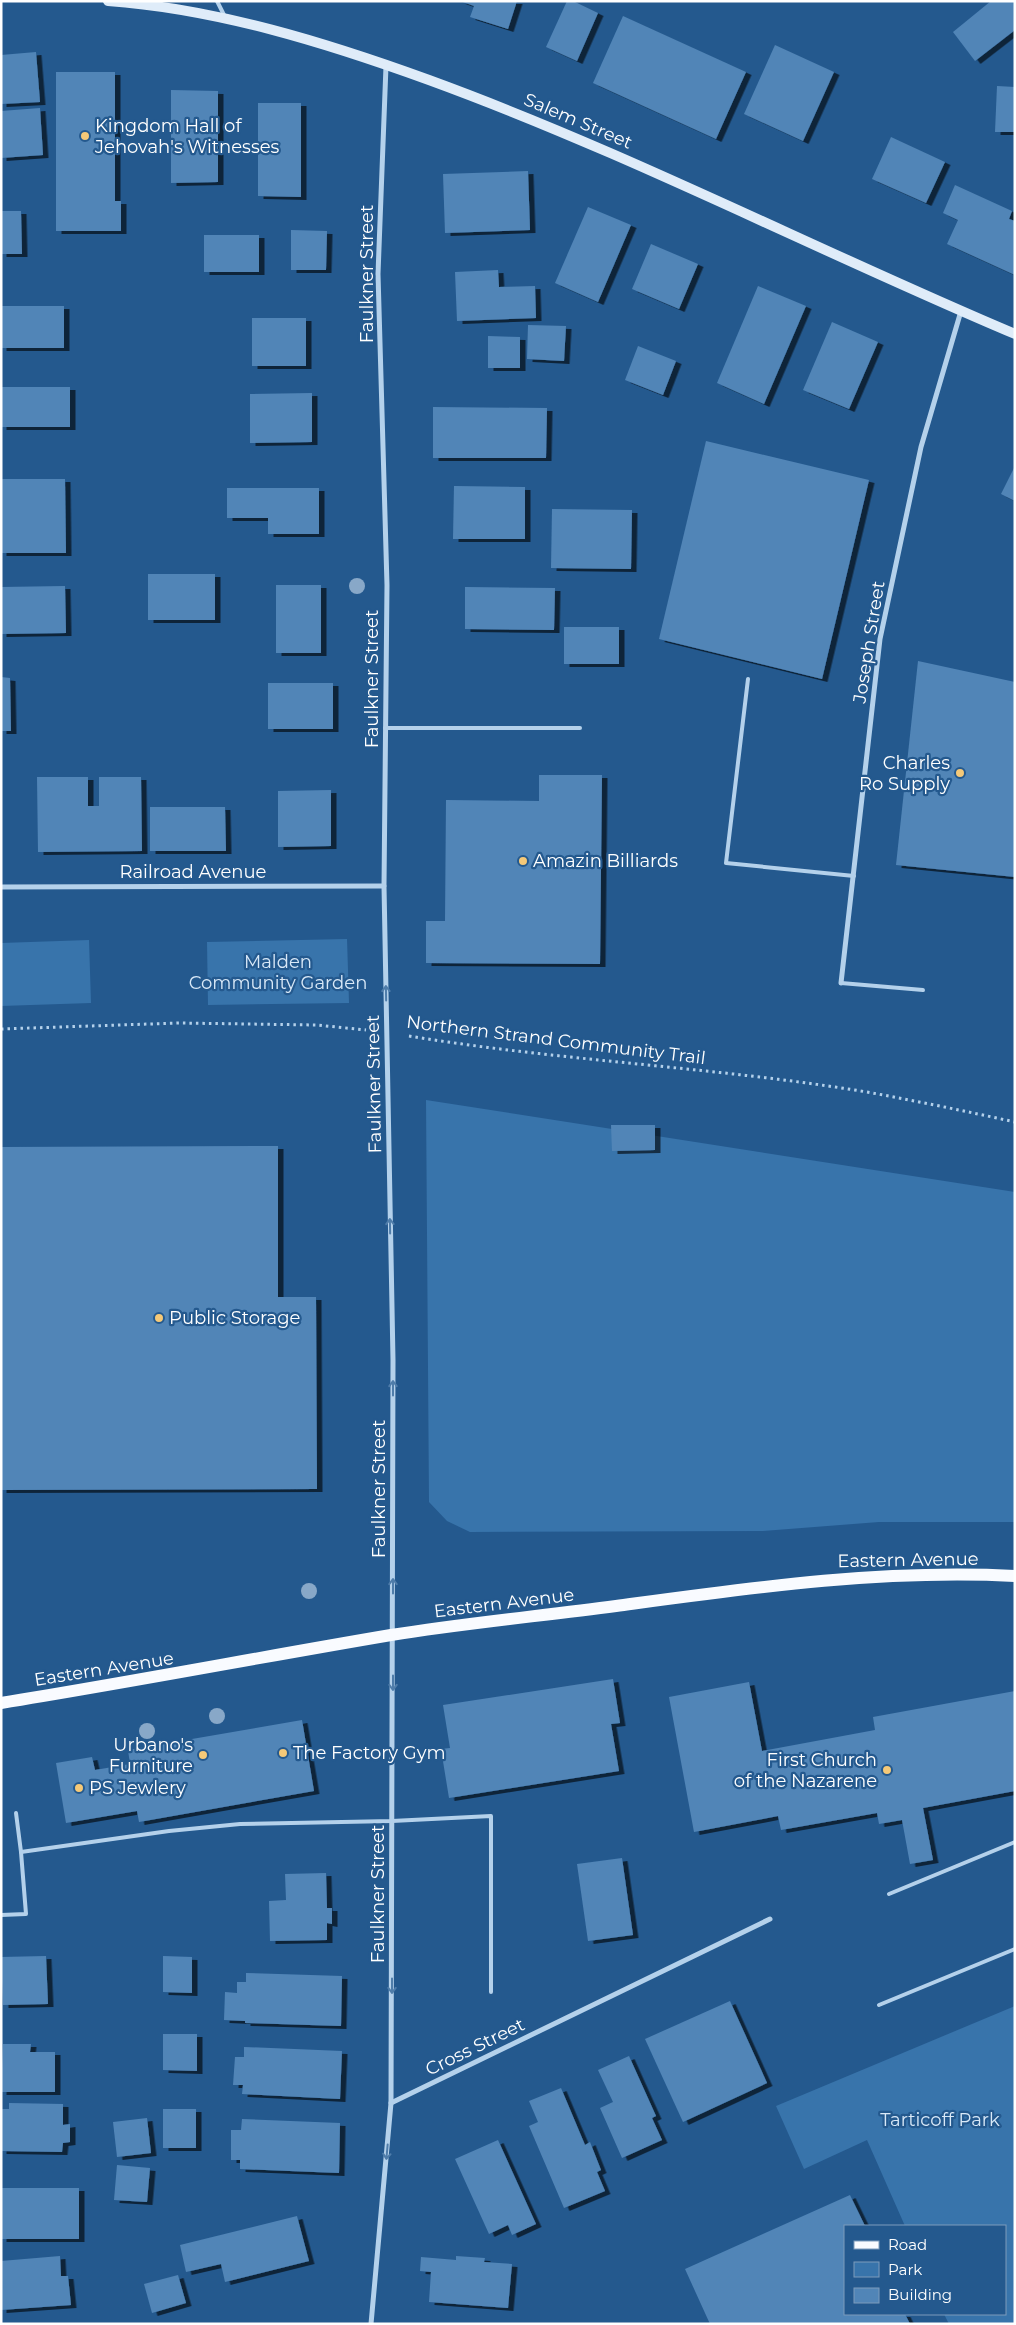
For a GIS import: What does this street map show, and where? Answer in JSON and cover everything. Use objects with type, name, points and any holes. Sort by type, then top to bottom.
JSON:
[{"type":"main road","name":"Salem Street","points":[[108,1],[188,12],[306,40],[386,65],[518,113],[642,166],[1015,334]]},
{"type":"main road","name":"Eastern Avenue","points":[[1,1703],[393,1635],[728,1590],[898,1574],[1015,1576]]},
{"type":"street","name":"Faulkner Street","points":[[386,65],[378,274],[387,585],[384,886],[393,1360],[392,2103]]},
{"type":"street","name":"Joseph Street","points":[[842,983],[880,639],[921,447],[961,311]]},
{"type":"street","name":"Railroad Avenue","points":[[1,887],[384,886]]},
{"type":"street","name":"Cross Street","points":[[392,2103],[770,1919]]},
{"type":"street","points":[[371,2324],[392,2103]]},
{"type":"lane","points":[[218,1],[227,20]]},
{"type":"lane","points":[[748,680],[726,863],[854,876]]},
{"type":"lane","points":[[385,728],[580,728]]},
{"type":"lane","points":[[842,983],[923,990]]},
{"type":"lane","points":[[1,1915],[26,1914],[16,1813]]},
{"type":"lane","points":[[21,1852],[169,1830],[240,1824],[392,1821],[491,1816],[491,1992]]},
{"type":"lane","points":[[889,1894],[1015,1842]]},
{"type":"lane","points":[[879,2005],[1015,1949]]},
{"type":"path","name":"Northern Strand Community Trail","points":[[1,1029],[179,1023],[318,1025],[386,1032],[510,1051],[726,1074],[866,1092],[1015,1122]]},
{"type":"green space","name":"Malden Community Garden","points":[[347,939],[349,1003],[208,1005],[207,942]]},
{"type":"green space","points":[[89,940],[91,1003],[1,1006],[1,943]]},
{"type":"green space","points":[[426,1100],[1015,1192],[1015,1522],[879,1522],[763,1531],[470,1532],[447,1521],[429,1502]]},
{"type":"green space","name":"Tarticoff Park","points":[[1015,2006],[1015,2324],[949,2324],[944,2315],[1006,2315],[1006,2225],[905,2225],[867,2140],[804,2169],[776,2106]]},
{"type":"building","points":[[460,1],[517,1],[508,29],[470,17],[474,6]]},
{"type":"building","points":[[567,1],[573,1],[598,13],[577,61],[546,47]]},
{"type":"building","points":[[991,1],[1015,1],[1015,30],[975,61],[953,32]]},
{"type":"building","points":[[623,16],[746,72],[716,139],[593,83]]},
{"type":"building","points":[[775,45],[834,72],[803,141],[744,114]]},
{"type":"building","points":[[36,52],[40,102],[1,104],[1,55]]},
{"type":"building","name":"Kingdom Hall of Jehovah's Witnesses","points":[[56,72],[115,72],[115,201],[121,201],[121,231],[56,231]]},
{"type":"building","points":[[997,86],[1015,87],[1015,132],[995,132]]},
{"type":"building","points":[[171,90],[218,91],[218,182],[171,183]]},
{"type":"building","points":[[258,103],[301,103],[301,197],[258,196]]},
{"type":"building","points":[[40,108],[43,155],[1,158],[1,111]]},
{"type":"building","points":[[891,137],[945,162],[926,203],[872,179]]},
{"type":"building","points":[[528,171],[530,230],[445,233],[443,174]]},
{"type":"building","points":[[955,185],[1012,211],[1009,219],[1015,221],[1015,275],[947,244],[958,220],[943,213]]},
{"type":"building","points":[[588,207],[631,225],[598,302],[555,283]]},
{"type":"building","points":[[1,211],[21,211],[22,254],[1,254]]},
{"type":"building","points":[[291,230],[327,231],[326,270],[291,270]]},
{"type":"building","points":[[204,235],[259,235],[259,272],[204,272]]},
{"type":"building","points":[[651,244],[698,264],[679,309],[632,289]]},
{"type":"building","points":[[498,270],[499,287],[535,286],[536,318],[457,321],[455,272]]},
{"type":"building","points":[[758,286],[806,306],[764,404],[717,383]]},
{"type":"building","points":[[1,306],[64,306],[64,348],[1,348]]},
{"type":"building","points":[[252,318],[306,318],[306,366],[252,366]]},
{"type":"building","points":[[832,322],[878,342],[849,409],[803,390]]},
{"type":"building","points":[[528,325],[566,326],[564,361],[527,359]]},
{"type":"building","points":[[488,336],[520,337],[520,368],[488,368]]},
{"type":"building","points":[[638,346],[676,361],[663,395],[625,380]]},
{"type":"building","points":[[1,387],[70,387],[70,427],[1,427]]},
{"type":"building","points":[[312,393],[312,442],[250,443],[250,394]]},
{"type":"building","points":[[433,407],[547,408],[546,458],[433,458]]},
{"type":"building","points":[[706,441],[869,480],[822,679],[659,639]]},
{"type":"building","points":[[1015,466],[1015,501],[1001,494]]},
{"type":"building","points":[[1,479],[65,479],[66,553],[1,553]]},
{"type":"building","points":[[454,486],[525,487],[525,539],[453,539]]},
{"type":"building","points":[[227,488],[319,488],[319,534],[268,534],[268,518],[227,518]]},
{"type":"building","points":[[552,509],[632,510],[631,569],[551,568]]},
{"type":"building","points":[[148,574],[215,574],[215,620],[148,620]]},
{"type":"building","points":[[276,585],[321,585],[321,653],[276,653]]},
{"type":"building","points":[[65,586],[66,633],[1,634],[1,587]]},
{"type":"building","points":[[465,587],[555,588],[554,630],[465,629]]},
{"type":"building","points":[[564,627],[619,627],[619,664],[564,664]]},
{"type":"building","name":"Charles Ro Supply","points":[[918,661],[1015,682],[1015,877],[896,865]]},
{"type":"building","points":[[1,677],[10,678],[11,731],[1,731]]},
{"type":"building","points":[[268,683],[333,683],[333,729],[268,729]]},
{"type":"building","name":"Amazin Billiards","points":[[539,775],[602,775],[600,964],[426,963],[426,921],[445,921],[446,800],[539,801]]},
{"type":"building","points":[[37,777],[88,777],[88,806],[99,806],[99,777],[141,777],[142,851],[38,852]]},
{"type":"building","points":[[331,790],[331,846],[278,847],[278,791]]},
{"type":"building","points":[[150,807],[225,807],[226,851],[150,851]]},
{"type":"building","points":[[611,1125],[655,1125],[655,1150],[612,1151]]},
{"type":"building","name":"Public Storage","points":[[278,1146],[278,1297],[316,1297],[317,1489],[1,1490],[1,1147]]},
{"type":"building","points":[[613,1679],[620,1723],[611,1724],[619,1771],[449,1798],[441,1749],[450,1748],[443,1705]]},
{"type":"building","points":[[749,1682],[762,1751],[875,1730],[873,1717],[1015,1691],[1015,1791],[923,1808],[933,1860],[910,1864],[902,1820],[879,1824],[877,1813],[781,1830],[778,1816],[694,1832],[669,1697]]},
{"type":"building","points":[[302,1720],[314,1791],[139,1822],[137,1811],[66,1823],[56,1763],[92,1757],[95,1770],[130,1764],[128,1750]]},
{"type":"building","points":[[622,1858],[633,1935],[588,1941],[577,1864]]},
{"type":"building","points":[[326,1873],[327,1908],[332,1908],[332,1924],[327,1923],[327,1940],[270,1941],[269,1901],[286,1900],[285,1874]]},
{"type":"building","points":[[46,1956],[48,2004],[3,2005],[1,1957]]},
{"type":"building","points":[[163,1956],[192,1957],[192,1993],[163,1992]]},
{"type":"building","points":[[246,1973],[342,1976],[341,2026],[245,2023],[245,2021],[224,2020],[225,1992],[237,1993],[237,1982],[246,1982]]},
{"type":"building","points":[[730,2001],[767,2083],[683,2122],[645,2039]]},
{"type":"building","points":[[163,2034],[197,2034],[197,2071],[163,2070]]},
{"type":"building","points":[[3,2044],[31,2044],[30,2052],[55,2052],[55,2092],[1,2092]]},
{"type":"building","points":[[244,2047],[342,2051],[340,2099],[242,2094],[243,2085],[233,2085],[235,2057],[244,2057]]},
{"type":"building","points":[[629,2056],[656,2116],[652,2118],[662,2140],[622,2158],[600,2108],[613,2102],[598,2070]]},
{"type":"building","points":[[561,2088],[585,2145],[590,2142],[601,2170],[597,2172],[605,2191],[564,2208],[529,2126],[538,2122],[529,2101]]},
{"type":"building","points":[[9,2103],[63,2104],[63,2125],[70,2124],[70,2142],[63,2143],[62,2152],[1,2151],[1,2109],[9,2109]]},
{"type":"building","points":[[163,2109],[196,2109],[196,2148],[163,2148]]},
{"type":"building","points":[[147,2118],[151,2153],[117,2157],[113,2122]]},
{"type":"building","points":[[242,2119],[340,2123],[339,2173],[240,2169],[240,2160],[231,2160],[231,2130],[241,2130]]},
{"type":"building","points":[[498,2140],[536,2224],[512,2235],[508,2225],[489,2234],[455,2159]]},
{"type":"building","points":[[117,2165],[150,2168],[147,2202],[114,2200]]},
{"type":"building","points":[[1,2188],[79,2188],[79,2239],[1,2239]]},
{"type":"building","points":[[850,2195],[865,2225],[844,2225],[844,2315],[906,2315],[910,2324],[710,2324],[685,2269]]},
{"type":"building","points":[[297,2216],[309,2261],[225,2282],[221,2264],[186,2272],[180,2245]]},
{"type":"building","points":[[60,2256],[61,2276],[68,2276],[71,2305],[1,2310],[1,2261]]},
{"type":"building","points":[[456,2256],[485,2258],[484,2262],[512,2264],[508,2308],[429,2302],[431,2272],[420,2271],[421,2257],[456,2260]]},
{"type":"building","points":[[178,2275],[186,2303],[152,2313],[144,2284]]},
{"type":"place","name":"Kingdom Hall of Jehovah's Witnesses","points":[[85,136]]},
{"type":"place","name":"Charles Ro Supply","points":[[960,773]]},
{"type":"place","name":"Amazin Billiards","points":[[523,861]]},
{"type":"place","name":"Public Storage","points":[[159,1318]]},
{"type":"place","name":"The Factory Gym","points":[[283,1753]]},
{"type":"place","name":"Urbano's Furniture","points":[[203,1755]]},
{"type":"place","name":"First Church of the Nazarene","points":[[887,1770]]},
{"type":"place","name":"PS Jewlery","points":[[79,1788]]}]
